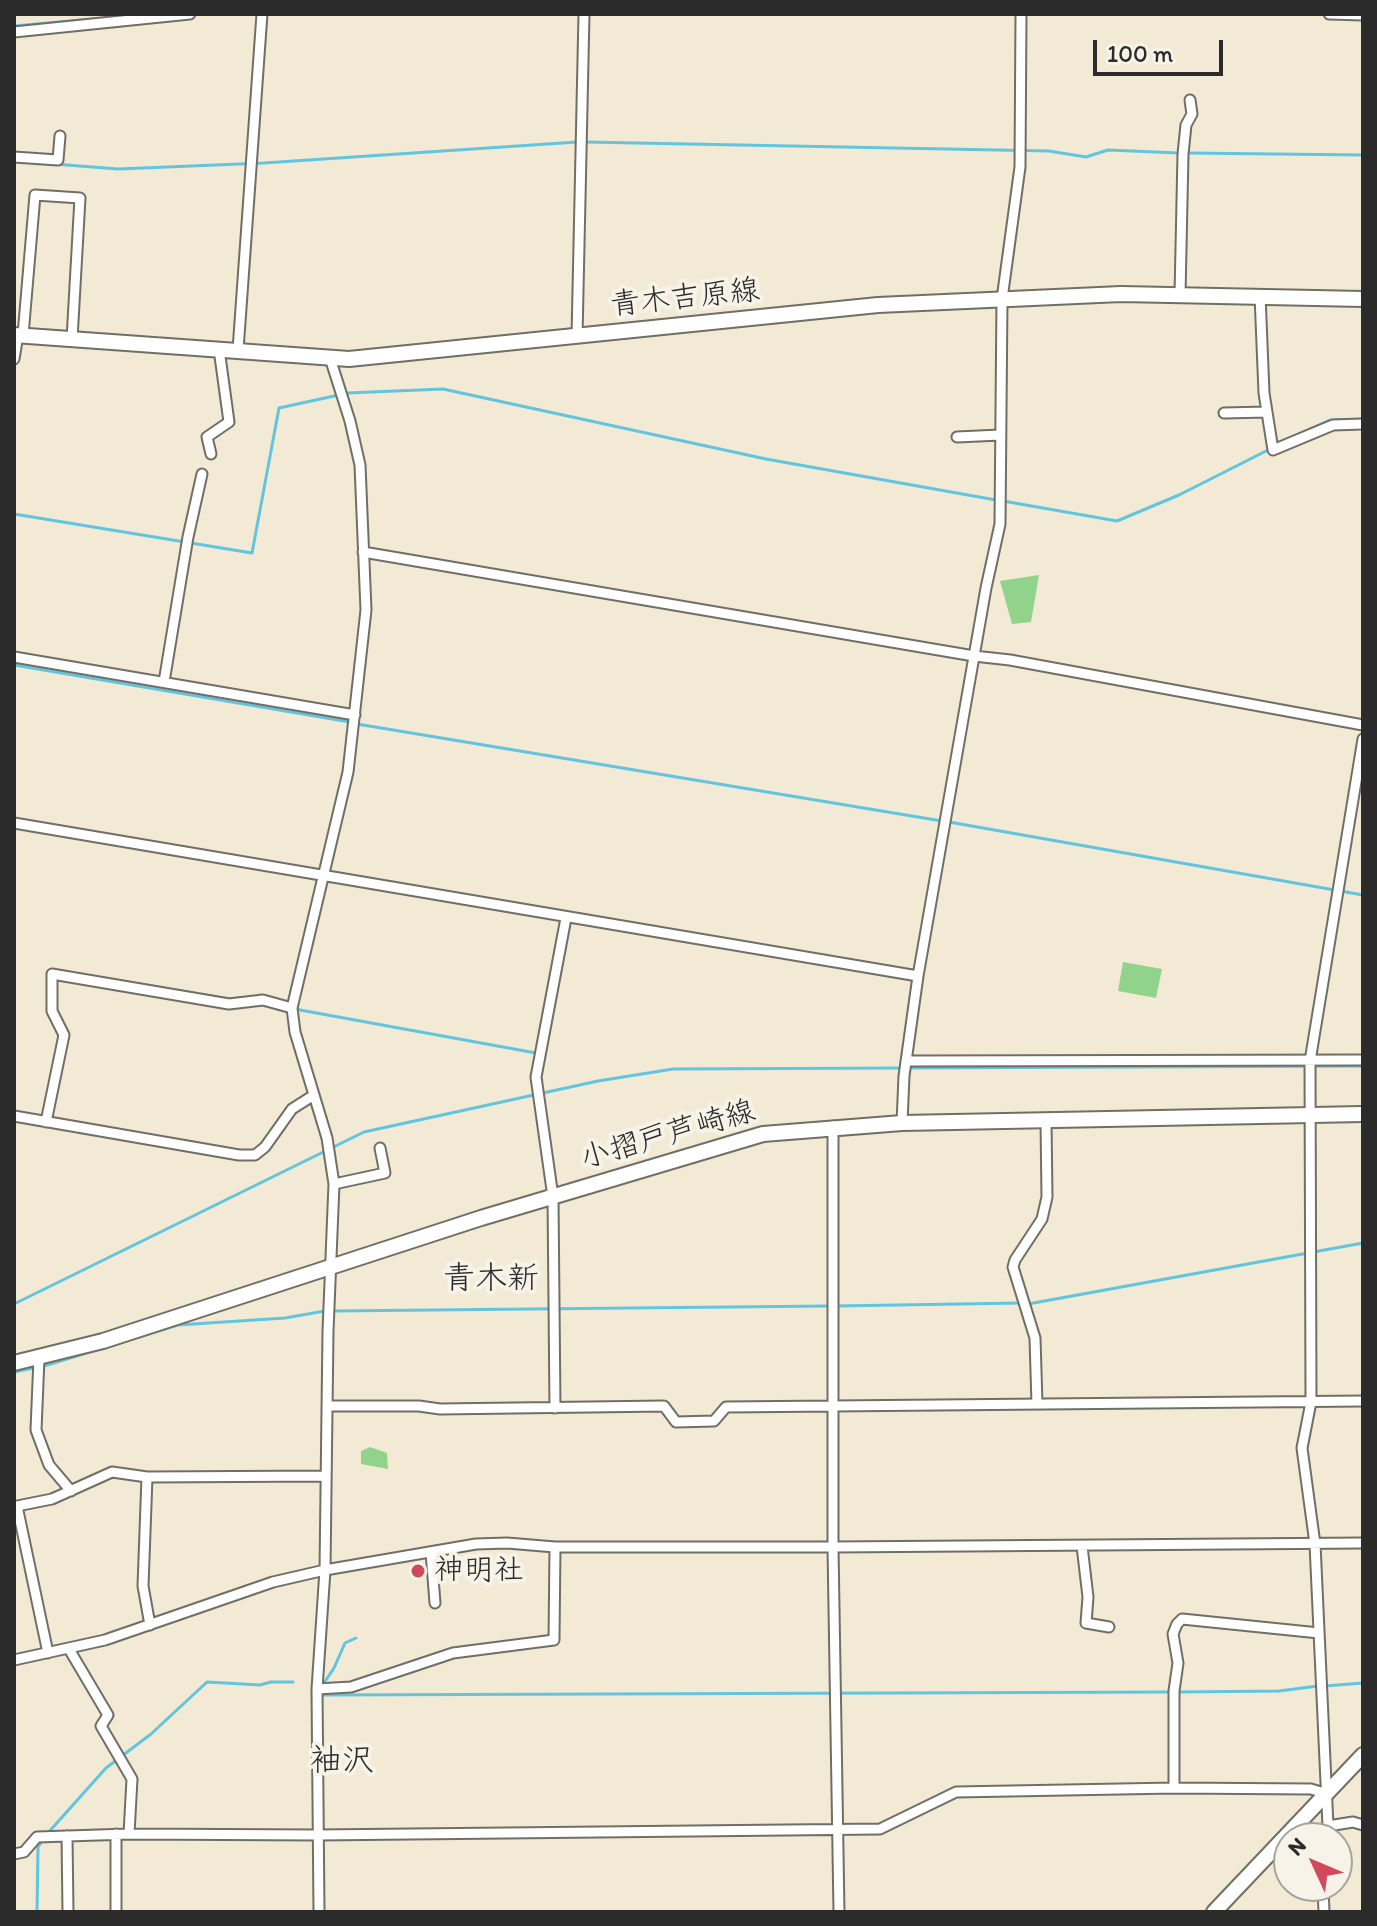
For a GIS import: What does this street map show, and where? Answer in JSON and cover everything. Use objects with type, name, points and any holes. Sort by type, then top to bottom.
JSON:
[{"type":"main road","name":"青木吉原線","points":[[18,335],[349,359],[878,305],[1180,295],[1363,299]]},
{"type":"main road","name":"小摺戸芦崎線","points":[[14,1363],[103,1341],[330,1266],[763,1134],[833,1126],[902,1123],[1363,1114]]},
{"type":"main road","points":[[1214,1912],[1363,1755]]},
{"type":"street","points":[[14,32],[190,14]]},
{"type":"street","points":[[238,350],[262,14]]},
{"type":"street","points":[[577,337],[584,14]]},
{"type":"street","points":[[902,1123],[906,1061],[918,976],[1000,524],[1002,299],[1020,167],[1021,14]]},
{"type":"street","points":[[1329,14],[1363,15]]},
{"type":"street","points":[[1180,295],[1183,154],[1186,125],[1192,114],[1190,100]]},
{"type":"street","points":[[14,157],[58,160],[60,136]]},
{"type":"street","points":[[14,359],[35,195],[80,198],[72,339]]},
{"type":"street","points":[[1260,295],[1267,412],[1273,450],[1333,425],[1363,424]]},
{"type":"street","points":[[211,454],[207,437],[229,422],[219,349]]},
{"type":"street","points":[[319,1912],[317,1689],[325,1570],[334,1184],[327,1138],[295,1032],[292,1008],[348,772],[366,610],[360,465],[330,358]]},
{"type":"street","points":[[1224,413],[1267,412]]},
{"type":"street","points":[[957,437],[1000,435]]},
{"type":"street","points":[[164,682],[188,537],[202,474]]},
{"type":"street","points":[[363,552],[1010,660],[1363,725]]},
{"type":"street","points":[[14,657],[355,715]]},
{"type":"street","points":[[1328,1822],[1315,1544],[1302,1448],[1311,1402],[1310,1061],[1363,739]]},
{"type":"street","points":[[14,823],[918,976]]},
{"type":"street","points":[[555,1408],[553,1197],[536,1077],[566,918]]},
{"type":"street","points":[[46,1122],[64,1035],[52,1011],[52,974],[229,1004],[263,1000],[292,1008]]},
{"type":"street","points":[[906,1061],[1363,1060]]},
{"type":"street","points":[[14,1116],[239,1155],[255,1155],[265,1147],[292,1109],[314,1095]]},
{"type":"street","points":[[1037,1404],[1035,1338],[1013,1267],[1042,1219],[1047,1197],[1046,1121]]},
{"type":"street","points":[[833,1126],[833,1547],[839,1912]]},
{"type":"street","points":[[334,1184],[385,1173],[380,1148]]},
{"type":"street","points":[[39,1358],[36,1430],[49,1465],[71,1491]]},
{"type":"street","points":[[327,1406],[419,1406],[440,1409],[664,1406],[676,1422],[714,1421],[726,1407],[1363,1401]]},
{"type":"street","points":[[48,1653],[15,1506],[52,1499],[112,1472],[147,1477],[326,1476]]},
{"type":"street","points":[[147,1477],[143,1586],[150,1625]]},
{"type":"street","points":[[14,1660],[105,1640],[273,1582],[476,1544],[833,1547],[1363,1543]]},
{"type":"street","points":[[1082,1546],[1088,1597],[1086,1623],[1109,1627]]},
{"type":"street","points":[[317,1689],[351,1687],[453,1653],[554,1640],[555,1547]]},
{"type":"street","points":[[431,1552],[435,1603]]},
{"type":"street","points":[[1174,1788],[1174,1691],[1178,1663],[1173,1634],[1177,1624],[1182,1619],[1319,1633]]},
{"type":"street","points":[[69,1649],[108,1715],[101,1726],[132,1779],[129,1834]]},
{"type":"street","points":[[14,1854],[24,1852],[37,1837],[116,1834],[880,1829],[956,1792],[1174,1788],[1311,1789],[1324,1793]]},
{"type":"street","points":[[116,1834],[116,1912]]},
{"type":"street","points":[[67,1836],[68,1912]]},
{"type":"green space","points":[[1039,575],[1031,622],[1012,624],[1000,581]]},
{"type":"green space","points":[[1123,962],[1162,969],[1156,998],[1118,991]]},
{"type":"green space","points":[[370,1447],[387,1453],[388,1469],[361,1464],[361,1451]]},
{"type":"waterway","points":[[14,26],[127,16]]},
{"type":"waterway","points":[[54,164],[118,169],[264,163],[577,142]]},
{"type":"waterway","points":[[585,142],[1049,151],[1086,157],[1108,150],[1179,153]]},
{"type":"waterway","points":[[1187,153],[1363,155]]},
{"type":"waterway","points":[[14,514],[252,553],[279,408],[348,393],[443,389],[766,459],[996,500]]},
{"type":"waterway","points":[[1294,436],[1330,420],[1363,419]]},
{"type":"waterway","points":[[1003,501],[1117,521],[1179,495],[1270,449]]},
{"type":"waterway","points":[[14,665],[350,722]]},
{"type":"waterway","points":[[357,724],[942,821]]},
{"type":"waterway","points":[[949,822],[1363,895]]},
{"type":"waterway","points":[[97,977],[230,999],[259,996]]},
{"type":"waterway","points":[[283,1001],[300,1010],[536,1053]]},
{"type":"waterway","points":[[14,1304],[364,1132],[598,1081],[673,1069],[1363,1066]]},
{"type":"waterway","points":[[1028,1304],[1363,1243]]},
{"type":"waterway","points":[[836,1306],[1021,1303]]},
{"type":"waterway","points":[[333,1311],[829,1306]]},
{"type":"waterway","points":[[14,1372],[44,1366],[178,1325],[285,1318],[325,1311]]},
{"type":"waterway","points":[[324,1683],[345,1643],[356,1638]]},
{"type":"waterway","points":[[47,1834],[106,1768],[151,1734],[207,1682],[260,1685],[293,1682]]},
{"type":"waterway","points":[[1325,1686],[1363,1683]]},
{"type":"waterway","points":[[1177,1692],[1279,1691],[1318,1686]]},
{"type":"waterway","points":[[322,1695],[1170,1692]]},
{"type":"waterway","points":[[37,1912],[38,1847],[43,1840]]},
{"type":"place","name":"神明社","points":[[418,1571]]},
{"type":"district","name":"青木新","points":[[491,1280]]},
{"type":"district","name":"袖沢","points":[[342,1762]]}]
